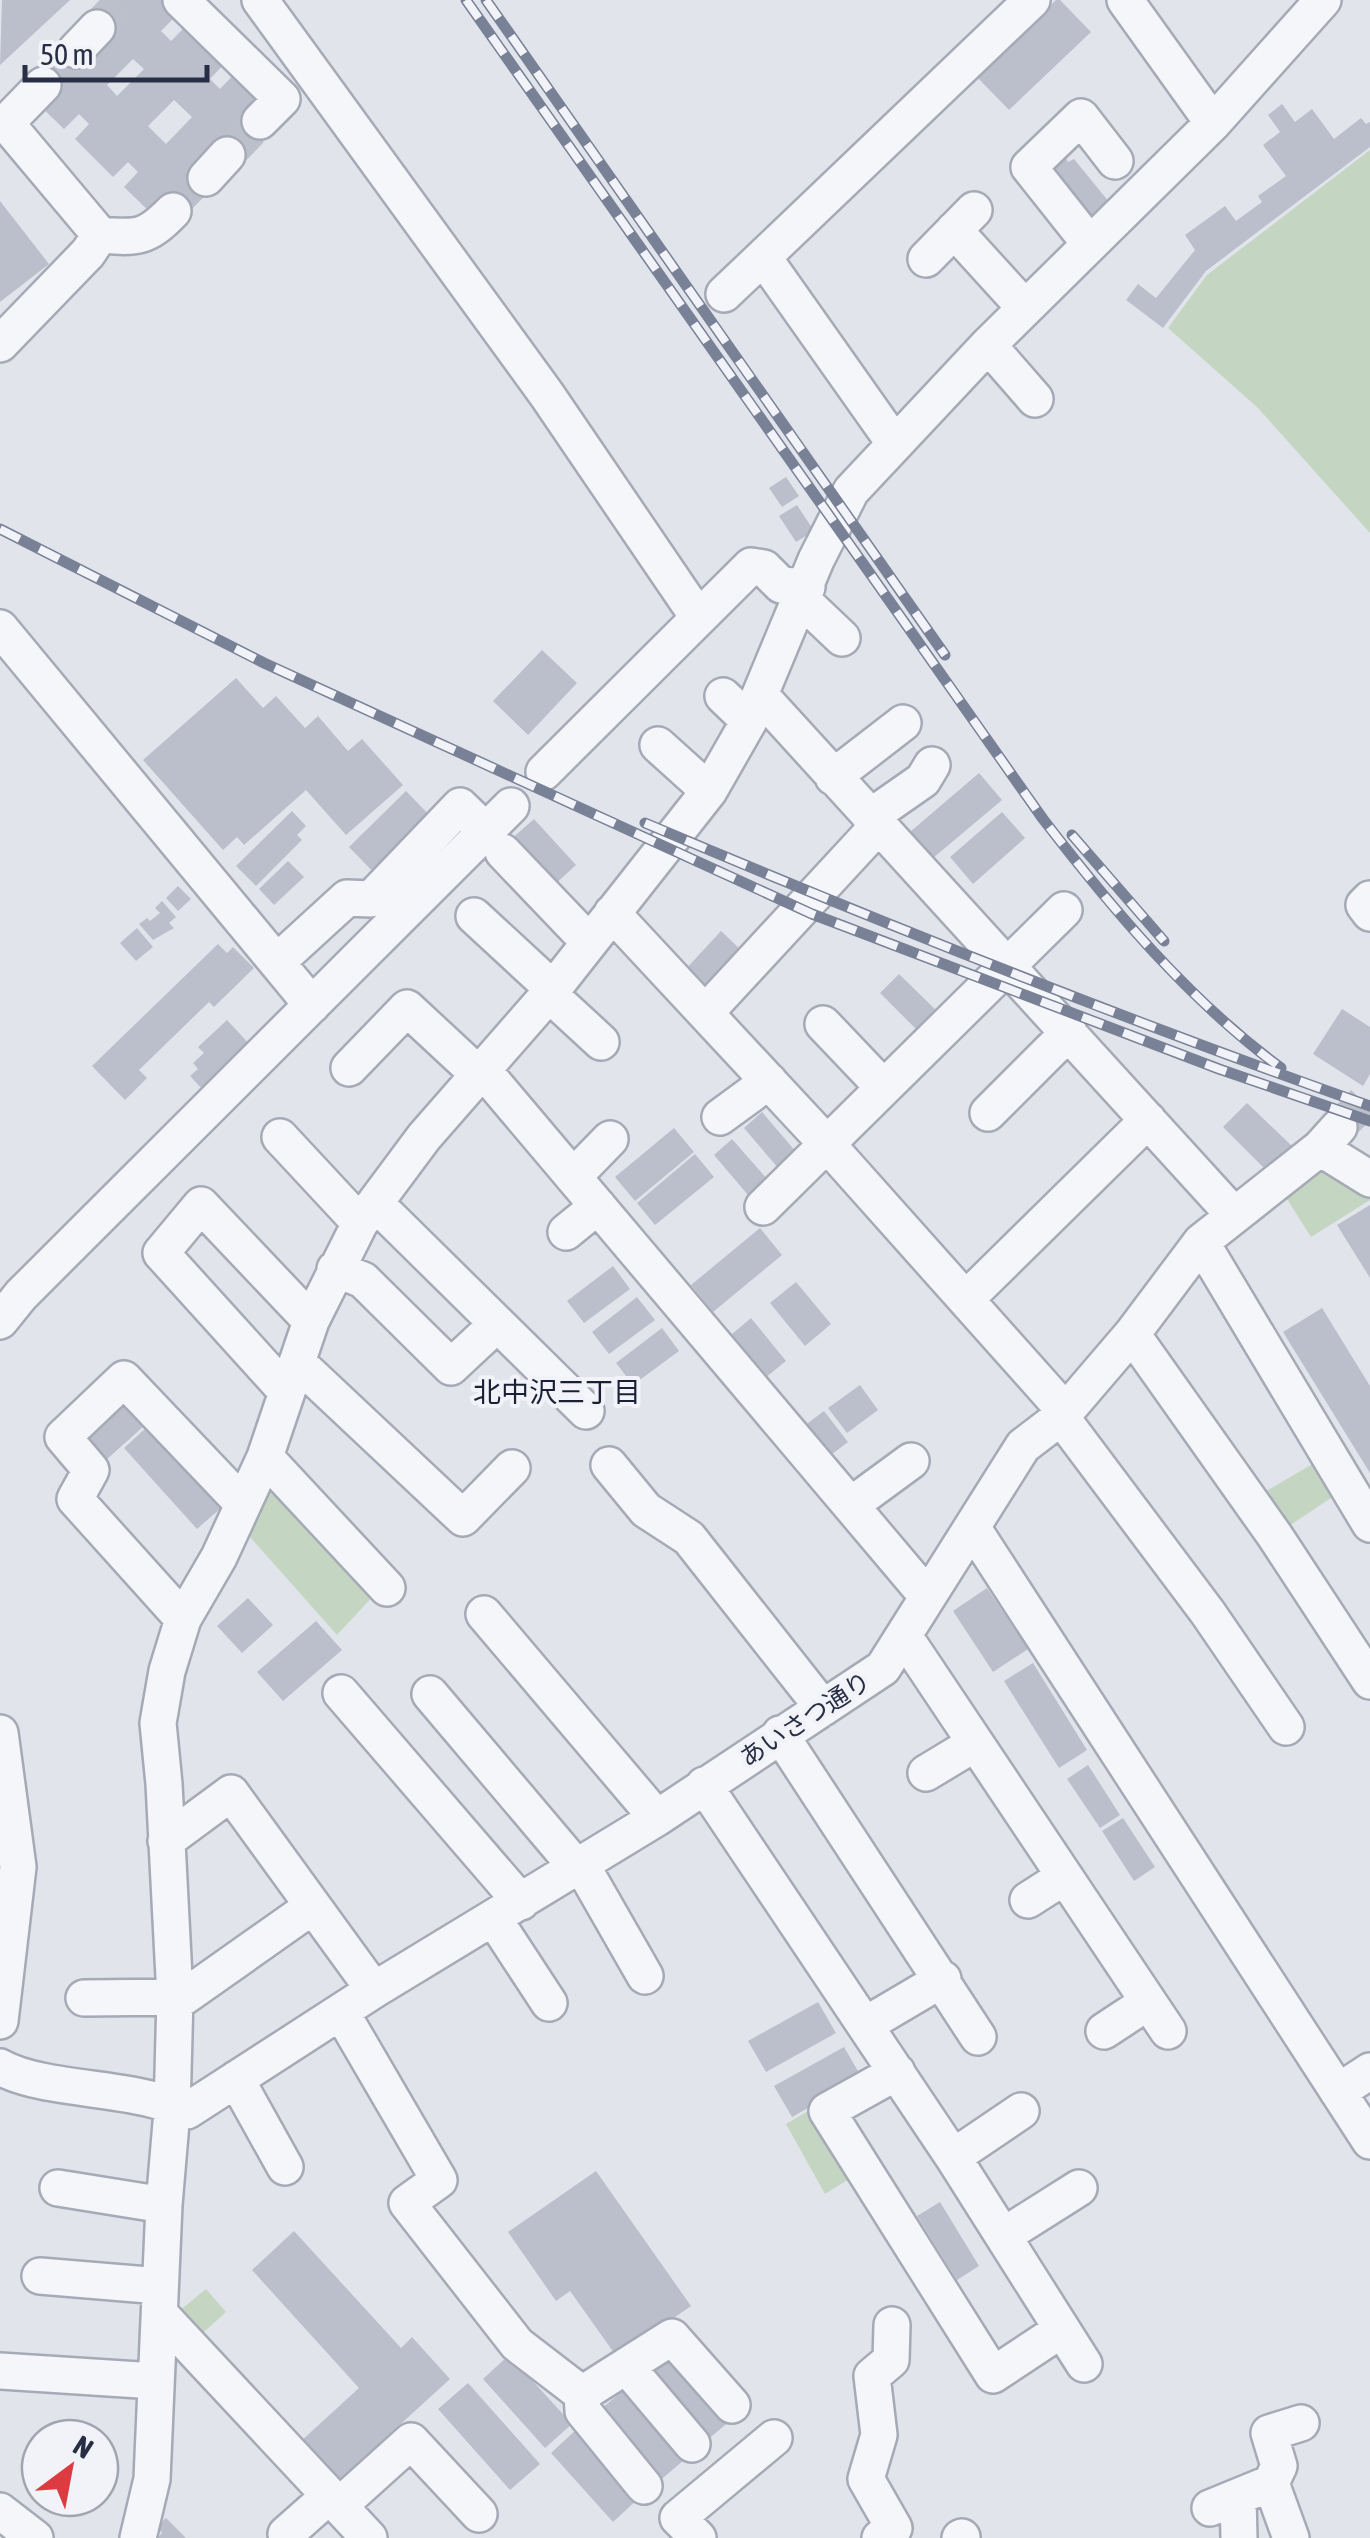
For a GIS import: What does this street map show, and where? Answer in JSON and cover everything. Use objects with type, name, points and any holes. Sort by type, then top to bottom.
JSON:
[{"type":"street","points":[[180,0],[271,110],[312,72]]},
{"type":"street","points":[[260,0],[536,380],[698,617]]},
{"type":"street","points":[[724,294],[1032,0]]},
{"type":"street","points":[[1125,0],[1214,122]]},
{"type":"street","points":[[138,2538],[152,2478],[175,1997],[158,1723],[167,1671],[183,1619],[219,1557],[265,1457],[311,1321],[368,1213],[424,1137],[551,991],[710,791],[755,709],[842,506],[988,345],[1214,122],[1323,0]]},
{"type":"street","points":[[43,84],[6,123],[94,244]]},
{"type":"street","points":[[1090,244],[1029,167],[1080,117],[1115,160]]},
{"type":"street","points":[[0,344],[94,244],[150,234],[173,211]]},
{"type":"street","points":[[926,259],[964,220],[1025,308]]},
{"type":"street","points":[[763,256],[895,444]]},
{"type":"street","points":[[988,345],[1035,399]]},
{"type":"street","points":[[544,772],[751,566],[764,568],[781,585],[805,594],[842,638]]},
{"type":"street","points":[[0,628],[312,1005]]},
{"type":"street","points":[[723,696],[755,709],[834,777],[1233,1214]]},
{"type":"street","points":[[834,777],[903,723]]},
{"type":"street","points":[[658,745],[710,791]]},
{"type":"street","points":[[706,1012],[874,822],[922,780],[932,765]]},
{"type":"street","points":[[276,962],[348,898],[370,899],[460,806],[589,942]]},
{"type":"street","points":[[7,1299],[312,1005],[495,842],[511,806]]},
{"type":"street","points":[[1370,899],[1364,905],[1370,913]]},
{"type":"street","points":[[762,1207],[1064,910]]},
{"type":"street","points":[[612,912],[826,1143],[1063,1414],[1286,1727]]},
{"type":"street","points":[[474,916],[600,1042]]},
{"type":"street","points":[[349,1068],[407,1008],[480,1072],[927,1596]]},
{"type":"street","points":[[823,1024],[883,1087]]},
{"type":"street","points":[[988,1113],[1069,1032]]},
{"type":"street","points":[[720,1117],[770,1082]]},
{"type":"street","points":[[966,1300],[1148,1120]]},
{"type":"street","points":[[280,1137],[497,1324],[586,1411]]},
{"type":"street","name":"あいさつ通り","points":[[172,2111],[187,2111],[374,1990],[580,1867],[882,1668],[1024,1446],[1063,1414],[1132,1334],[1201,1242],[1329,1137],[1370,1179]]},
{"type":"street","points":[[573,1177],[610,1139]]},
{"type":"street","points":[[311,1321],[201,1205],[161,1254],[291,1377],[462,1518],[512,1468]]},
{"type":"street","points":[[566,1232],[598,1206]]},
{"type":"street","points":[[1201,1242],[1370,1524]]},
{"type":"street","points":[[336,1269],[363,1280],[451,1367],[497,1324]]},
{"type":"street","points":[[1132,1334],[1368,1674]]},
{"type":"street","points":[[183,1619],[75,1499],[90,1470],[63,1437],[124,1380],[243,1504]]},
{"type":"street","points":[[265,1457],[387,1588]]},
{"type":"street","points":[[851,1505],[910,1461]]},
{"type":"street","points":[[608,1465],[646,1510],[689,1538],[823,1708]]},
{"type":"street","points":[[972,1527],[1370,2140]]},
{"type":"street","points":[[484,1614],[657,1818]]},
{"type":"street","points":[[904,1636],[1158,2017],[1104,2032]]},
{"type":"street","points":[[341,1694],[508,1911],[549,2003]]},
{"type":"street","points":[[430,1694],[580,1867],[645,1976]]},
{"type":"street","points":[[0,1733],[18,1867],[0,2021]]},
{"type":"street","points":[[780,1734],[978,2038]]},
{"type":"street","points":[[926,1773],[974,1744]]},
{"type":"street","points":[[704,1785],[953,2157],[1084,2364]]},
{"type":"street","points":[[166,1841],[231,1794],[374,1990]]},
{"type":"street","points":[[1028,1900],[1064,1877]]},
{"type":"street","points":[[84,1998],[184,1997],[313,1906]]},
{"type":"street","points":[[865,2025],[943,1980]]},
{"type":"street","points":[[341,2012],[439,2180],[407,2203],[517,2344],[582,2394],[583,2411],[644,2486]]},
{"type":"street","points":[[0,2067],[161,2102],[172,2111]]},
{"type":"street","points":[[1338,2092],[1370,2071]]},
{"type":"street","points":[[897,2072],[828,2111],[997,2382],[1061,2330]]},
{"type":"street","points":[[236,2079],[284,2166]]},
{"type":"street","points":[[953,2157],[1021,2111]]},
{"type":"street","points":[[58,2188],[164,2205]]},
{"type":"street","points":[[1003,2236],[1079,2188]]},
{"type":"street","points":[[40,2276],[160,2300],[368,2538]]},
{"type":"street","points":[[880,2538],[894,2528],[866,2480],[879,2435],[872,2376],[891,2360],[892,2324]]},
{"type":"street","points":[[582,2394],[672,2337],[732,2405]]},
{"type":"street","points":[[627,2367],[692,2444]]},
{"type":"street","points":[[0,2371],[155,2380]]},
{"type":"street","points":[[1240,2538],[1224,2502],[1271,2483],[1279,2466],[1268,2434],[1301,2422]]},
{"type":"street","points":[[698,2538],[678,2518],[774,2438]]},
{"type":"street","points":[[286,2534],[412,2441],[478,2514]]},
{"type":"street","points":[[1271,2483],[1290,2538]]},
{"type":"street","points":[[0,2511],[36,2538]]},
{"type":"green space","points":[[1370,150],[1370,533],[1258,408],[1168,328],[1207,275]]},
{"type":"green space","points":[[1319,1162],[1370,1186],[1370,1200],[1311,1237],[1287,1199],[1294,1183]]},
{"type":"green space","points":[[1321,1459],[1340,1492],[1283,1530],[1258,1496]]},
{"type":"green space","points":[[274,1482],[376,1593],[337,1635],[242,1528]]},
{"type":"green space","points":[[813,2108],[854,2176],[825,2194],[786,2124]]},
{"type":"green space","points":[[206,2289],[226,2312],[195,2340],[173,2316]]},
{"type":"building","points":[[2,0],[70,0],[0,65]]},
{"type":"building","points":[[102,0],[164,0],[178,14],[161,31],[171,41],[188,24],[227,61],[210,79],[220,89],[237,71],[267,100],[266,134],[184,217],[154,216],[124,187],[138,172],[128,162],[113,177],[75,139],[89,124],[79,114],[64,129],[34,100],[50,84],[34,69]],"holes":[[[133,59],[144,69],[117,96],[107,85]],[[174,100],[192,117],[166,144],[148,126]]]},
{"type":"building","points":[[1056,0],[1091,32],[1009,110],[976,76]]},
{"type":"building","points":[[1282,104],[1295,122],[1312,109],[1334,139],[1361,118],[1366,124],[1370,122],[1370,147],[1206,271],[1163,328],[1126,300],[1138,284],[1156,298],[1195,250],[1185,235],[1225,206],[1236,221],[1262,202],[1258,196],[1286,176],[1263,145],[1280,132],[1268,115]]},
{"type":"building","points":[[1063,152],[1068,162],[1074,159],[1114,208],[1097,226],[1053,174],[1052,160]]},
{"type":"building","points":[[0,201],[49,264],[0,302]]},
{"type":"building","points":[[786,477],[799,496],[782,507],[769,488]]},
{"type":"building","points":[[797,505],[814,531],[796,542],[779,516]]},
{"type":"building","points":[[542,650],[577,683],[528,735],[493,701]]},
{"type":"building","points":[[236,678],[263,708],[276,696],[305,728],[318,716],[348,751],[362,739],[403,785],[346,835],[306,790],[244,845],[237,837],[223,850],[143,760]]},
{"type":"building","points":[[979,773],[1002,800],[926,864],[903,838]]},
{"type":"building","points":[[406,791],[435,821],[379,878],[349,847]]},
{"type":"building","points":[[292,811],[306,826],[297,835],[302,840],[256,886],[236,866]]},
{"type":"building","points":[[1002,812],[1025,838],[973,884],[950,857]]},
{"type":"building","points":[[534,819],[576,865],[552,887],[509,841]]},
{"type":"building","points":[[288,861],[304,877],[274,905],[259,889]]},
{"type":"building","points":[[178,886],[191,899],[178,911],[166,898]]},
{"type":"building","points":[[162,901],[176,917],[169,923],[174,928],[153,940],[139,924],[160,913],[155,908]]},
{"type":"building","points":[[137,928],[153,947],[136,961],[120,943]]},
{"type":"building","points":[[721,931],[743,952],[706,991],[684,971]]},
{"type":"building","points":[[218,944],[227,953],[233,947],[254,968],[214,1007],[209,1002],[139,1070],[147,1078],[125,1100],[92,1066]]},
{"type":"building","points":[[899,974],[942,1016],[922,1035],[880,993]]},
{"type":"building","points":[[1342,1009],[1370,1027],[1370,1074],[1363,1086],[1313,1054]]},
{"type":"building","points":[[227,1020],[253,1048],[205,1092],[190,1076],[198,1069],[193,1063],[204,1053],[198,1047]]},
{"type":"building","points":[[1247,1103],[1292,1146],[1267,1171],[1223,1127]]},
{"type":"building","points":[[762,1112],[797,1153],[778,1168],[744,1128]]},
{"type":"building","points":[[674,1128],[694,1152],[635,1201],[615,1177]]},
{"type":"building","points":[[732,1139],[767,1179],[748,1195],[714,1155]]},
{"type":"building","points":[[695,1154],[714,1177],[655,1225],[637,1203]]},
{"type":"building","points":[[1370,1205],[1370,1278],[1337,1225]]},
{"type":"building","points":[[760,1228],[782,1255],[713,1312],[691,1285]]},
{"type":"building","points":[[613,1266],[630,1289],[584,1323],[567,1301]]},
{"type":"building","points":[[796,1282],[831,1324],[805,1346],[770,1303]]},
{"type":"building","points":[[637,1297],[655,1320],[609,1354],[592,1332]]},
{"type":"building","points":[[1322,1308],[1370,1386],[1370,1473],[1283,1332]]},
{"type":"building","points":[[751,1318],[786,1361],[760,1382],[725,1340]]},
{"type":"building","points":[[662,1328],[679,1351],[633,1385],[616,1363]]},
{"type":"building","points":[[860,1385],[878,1410],[847,1433],[828,1408]]},
{"type":"building","points":[[125,1402],[145,1425],[106,1460],[86,1436]]},
{"type":"building","points":[[824,1411],[848,1442],[827,1458],[804,1426]]},
{"type":"building","points":[[147,1427],[221,1508],[197,1529],[124,1448]]},
{"type":"building","points":[[987,1588],[1028,1649],[993,1672],[953,1611]]},
{"type":"building","points":[[248,1598],[273,1625],[242,1653],[217,1626]]},
{"type":"building","points":[[316,1621],[342,1650],[283,1701],[257,1672]]},
{"type":"building","points":[[1033,1663],[1087,1750],[1059,1768],[1004,1681]]},
{"type":"building","points":[[1088,1765],[1120,1815],[1100,1828],[1067,1779]]},
{"type":"building","points":[[1123,1818],[1155,1867],[1134,1881],[1102,1831]]},
{"type":"building","points":[[818,2002],[836,2033],[766,2072],[748,2041]]},
{"type":"building","points":[[844,2047],[862,2078],[792,2117],[774,2086]]},
{"type":"building","points":[[596,2171],[691,2306],[617,2357],[570,2291],[556,2301],[508,2232]]},
{"type":"building","points":[[940,2202],[979,2266],[957,2280],[917,2216]]},
{"type":"building","points":[[294,2231],[401,2348],[412,2337],[450,2379],[337,2482],[300,2442],[359,2388],[252,2270]]},
{"type":"building","points":[[670,2350],[730,2421],[701,2445],[641,2374]]},
{"type":"building","points":[[509,2355],[572,2424],[545,2448],[483,2379]]},
{"type":"building","points":[[468,2383],[540,2464],[510,2490],[438,2409]]},
{"type":"building","points":[[625,2389],[685,2459],[656,2484],[596,2413]]},
{"type":"building","points":[[577,2429],[639,2498],[613,2522],[551,2453]]},
{"type":"building","points":[[166,2518],[186,2538],[157,2538],[162,2533],[156,2527]]},
{"type":"tunnel","points":[[97,28],[124,0]]},
{"type":"tunnel","points":[[43,85],[76,50]]},
{"type":"tunnel","points":[[227,155],[260,121]]},
{"type":"tunnel","points":[[1339,1127],[1370,1096]]},
{"type":"railway","points":[[466,0],[1043,819],[1154,952],[1215,1013],[1281,1068]]},
{"type":"railway","points":[[486,0],[945,655]]},
{"type":"railway","points":[[0,529],[264,663],[812,914],[1219,1069],[1370,1121]]},
{"type":"railway","points":[[645,823],[1005,970],[1370,1106]]},
{"type":"railway","points":[[1072,835],[1164,941]]},
{"type":"district","name":"北中沢三丁目","points":[[557,1392]]}]
